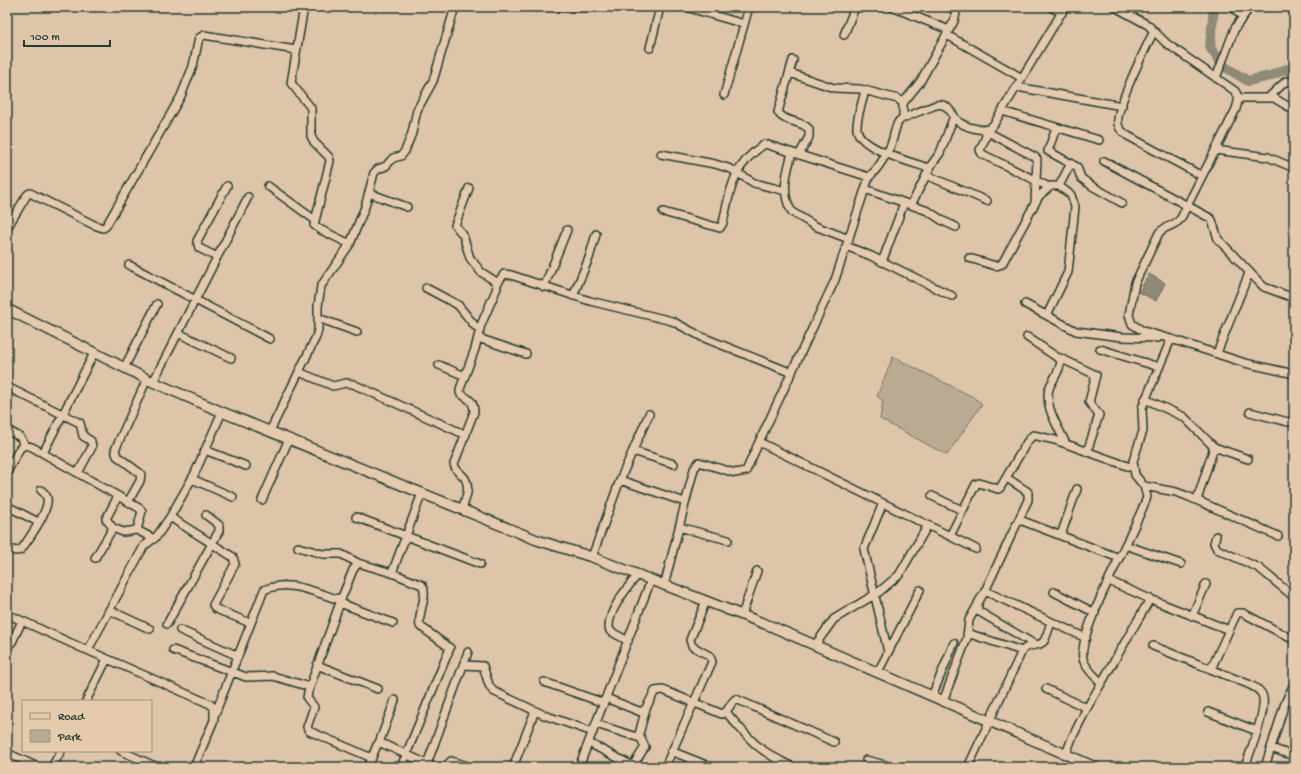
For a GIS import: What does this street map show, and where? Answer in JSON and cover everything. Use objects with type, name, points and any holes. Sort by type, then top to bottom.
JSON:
[{"type":"main road","points":[[7,309],[150,381],[222,412],[537,540],[592,558],[742,615],[878,672],[1066,754],[1075,763],[1095,767]]},
{"type":"street","points":[[304,7],[291,83],[311,108],[311,136],[314,142],[329,157],[330,161],[321,203],[315,220],[316,227],[350,244]]},
{"type":"street","points":[[270,431],[316,337],[321,286],[350,244],[369,193],[372,176],[376,170],[386,166],[393,158],[401,156],[405,151],[412,134],[417,110],[433,81],[455,7]]},
{"type":"street","points":[[650,48],[660,7]]},
{"type":"street","points":[[686,7],[744,24]]},
{"type":"street","points":[[724,95],[749,7]]},
{"type":"street","points":[[844,35],[856,7]]},
{"type":"street","points":[[892,7],[948,32],[1022,78]]},
{"type":"street","points":[[903,117],[903,103],[920,82],[948,32],[956,13],[951,7]]},
{"type":"street","points":[[984,130],[989,129],[994,124],[1064,10],[1051,7]]},
{"type":"street","points":[[1115,7],[1148,25],[1166,43],[1235,91],[1239,98],[1237,106],[1179,222],[1164,228],[1159,233],[1135,283],[1129,320],[1135,327],[1162,337],[1245,363],[1294,374]]},
{"type":"street","points":[[1232,7],[1242,16]]},
{"type":"street","points":[[1216,78],[1235,28],[1242,16],[1250,7]]},
{"type":"street","points":[[1154,31],[1122,106],[1118,124],[1123,132],[1202,176]]},
{"type":"street","points":[[7,228],[27,195],[30,193],[94,225],[103,228],[106,226],[186,86],[201,36],[204,35],[296,50]]},
{"type":"street","points":[[793,60],[778,112],[782,117],[805,125],[809,129],[809,137],[795,154],[786,177],[786,191],[790,209],[794,214],[815,226],[849,239]]},
{"type":"street","points":[[790,73],[834,88],[866,90],[898,99],[903,103]]},
{"type":"street","points":[[1269,97],[1286,81],[1294,83]]},
{"type":"street","points":[[1017,87],[1122,106]]},
{"type":"street","points":[[866,90],[858,123],[858,132],[865,141],[886,154],[928,172],[987,201]]},
{"type":"street","points":[[1239,98],[1269,97],[1280,101],[1294,110]]},
{"type":"street","points":[[664,586],[696,464],[703,463],[735,473],[746,471],[825,305],[835,280],[869,178],[890,147],[899,121],[903,117],[939,105],[949,108],[954,116],[965,124],[984,130],[1035,157],[1037,159],[1037,180],[1035,202]]},
{"type":"street","points":[[1002,111],[1099,140]]},
{"type":"street","points":[[882,262],[907,204],[940,153],[954,116]]},
{"type":"street","points":[[1056,128],[1048,151],[1077,167],[1081,178],[1122,203]]},
{"type":"street","points":[[984,130],[987,134],[980,150],[982,154],[1049,187],[1059,186],[1071,195],[1075,207],[1068,272],[1047,315]]},
{"type":"street","points":[[663,212],[720,228],[723,223],[736,173],[755,150],[766,144],[869,178]]},
{"type":"street","points":[[1215,150],[1268,157],[1294,168]]},
{"type":"street","points":[[661,154],[715,164],[754,183],[786,191]]},
{"type":"street","points":[[1104,161],[1212,220],[1218,239],[1249,273],[1264,287],[1294,298]]},
{"type":"street","points":[[1059,186],[1071,163]]},
{"type":"street","points":[[217,257],[199,248],[197,241],[226,186]]},
{"type":"street","points":[[268,186],[315,220]]},
{"type":"street","points":[[969,258],[996,266],[1002,264],[1035,202],[1049,187]]},
{"type":"street","points":[[469,188],[455,225],[463,235],[470,258],[478,269],[497,284]]},
{"type":"street","points":[[865,190],[928,211],[942,221],[956,227]]},
{"type":"street","points":[[369,193],[408,207]]},
{"type":"street","points":[[128,502],[140,481],[141,474],[117,456],[115,450],[150,381],[178,333],[248,197]]},
{"type":"street","points":[[544,287],[567,230]]},
{"type":"street","points":[[573,296],[589,258],[596,234]]},
{"type":"street","points":[[846,246],[952,296]]},
{"type":"street","points":[[129,265],[270,339]]},
{"type":"street","points":[[1217,353],[1249,273]]},
{"type":"street","points":[[462,509],[468,488],[465,478],[456,470],[454,464],[466,435],[474,407],[472,401],[460,393],[464,376],[480,329],[497,288],[497,284],[506,274],[573,296],[672,321],[702,337],[792,373]]},
{"type":"street","points":[[426,288],[458,305],[475,326],[480,329]]},
{"type":"street","points":[[124,368],[157,304]]},
{"type":"street","points":[[1025,304],[1076,331],[1122,337],[1162,337]]},
{"type":"street","points":[[318,318],[357,332]]},
{"type":"street","points":[[178,333],[231,358]]},
{"type":"street","points":[[1027,337],[1060,358],[1096,375],[1088,402],[1098,413],[1098,419],[1087,452]]},
{"type":"street","points":[[478,338],[526,354]]},
{"type":"street","points":[[1102,683],[1084,661],[1082,655],[1086,638],[1095,613],[1147,497],[1144,486],[1135,475],[1133,468],[1135,452],[1143,431],[1141,414],[1145,399],[1171,339]]},
{"type":"street","points":[[1100,349],[1159,367]]},
{"type":"street","points":[[43,453],[94,353]]},
{"type":"street","points":[[1060,358],[1061,363],[1050,386],[1048,396],[1052,413],[1066,444]]},
{"type":"street","points":[[439,365],[464,376]]},
{"type":"street","points":[[299,372],[333,386],[346,383],[353,384],[466,435]]},
{"type":"street","points":[[7,387],[78,421],[83,436],[92,444],[90,452],[78,473]]},
{"type":"street","points":[[1145,399],[1184,417],[1214,447],[1248,459]]},
{"type":"street","points":[[87,650],[144,546],[154,539],[170,517],[192,479],[222,412]]},
{"type":"street","points":[[1250,412],[1288,422],[1294,422]]},
{"type":"street","points":[[592,558],[620,480],[649,414]]},
{"type":"street","points":[[7,430],[20,437],[25,446]]},
{"type":"street","points":[[950,536],[976,484],[979,483],[998,490],[1007,478],[1027,442],[1033,435],[1066,444],[1133,468]]},
{"type":"street","points":[[262,500],[289,439]]},
{"type":"street","points":[[759,442],[976,549]]},
{"type":"street","points":[[7,472],[20,448],[29,445],[142,511],[137,530]]},
{"type":"street","points":[[1197,500],[1214,447]]},
{"type":"street","points":[[205,450],[246,466]]},
{"type":"street","points":[[633,451],[674,464]]},
{"type":"street","points":[[943,701],[961,656],[967,632],[968,620],[985,591],[1020,520],[1028,500],[1028,492],[1007,478]]},
{"type":"street","points":[[192,479],[233,497]]},
{"type":"street","points":[[620,480],[685,502]]},
{"type":"street","points":[[1144,486],[1176,492],[1278,536]]},
{"type":"street","points":[[1061,535],[1077,489]]},
{"type":"street","points":[[7,548],[16,551],[21,550],[38,522],[47,500],[45,494],[41,490]]},
{"type":"street","points":[[392,573],[422,493]]},
{"type":"street","points":[[118,496],[106,519],[114,528],[123,532],[137,530],[154,539]]},
{"type":"street","points":[[932,496],[962,510]]},
{"type":"street","points":[[883,503],[864,549],[876,594],[888,652]]},
{"type":"street","points":[[7,506],[38,522]]},
{"type":"street","points":[[167,624],[220,527],[206,516]]},
{"type":"street","points":[[170,517],[231,555],[235,561],[215,600],[214,607],[250,624]]},
{"type":"street","points":[[356,517],[407,535],[480,564]]},
{"type":"street","points":[[1020,520],[1119,558]]},
{"type":"street","points":[[815,645],[834,619],[876,594],[899,575],[928,525]]},
{"type":"street","points":[[679,527],[728,540]]},
{"type":"street","points":[[95,558],[114,528]]},
{"type":"street","points":[[1216,536],[1214,543],[1217,548],[1259,568],[1294,597]]},
{"type":"street","points":[[1125,545],[1181,564]]},
{"type":"street","points":[[298,548],[323,554],[341,554],[358,563],[392,573],[422,585],[424,591],[420,626],[450,648],[401,767]]},
{"type":"street","points":[[358,563],[353,570],[341,600],[310,687],[307,698],[314,707],[307,724],[308,730],[372,758]]},
{"type":"street","points":[[742,615],[757,571]]},
{"type":"street","points":[[628,641],[610,632],[608,626],[616,604],[638,575]]},
{"type":"street","points":[[579,767],[651,580]]},
{"type":"street","points":[[1109,581],[1229,630]]},
{"type":"street","points":[[1192,616],[1206,584]]},
{"type":"street","points":[[194,767],[232,673],[260,595],[264,590],[289,585],[341,600],[394,623]]},
{"type":"street","points":[[878,672],[920,590]]},
{"type":"street","points":[[985,591],[1086,638]]},
{"type":"street","points":[[1054,592],[1095,613]]},
{"type":"street","points":[[1066,754],[1087,708],[1150,599]]},
{"type":"street","points":[[665,767],[712,662],[710,656],[692,646],[690,640],[706,601]]},
{"type":"street","points":[[977,606],[978,611],[1034,644]]},
{"type":"street","points":[[109,610],[150,628]]},
{"type":"street","points":[[1211,669],[1235,616],[1240,613],[1294,640]]},
{"type":"street","points":[[7,614],[210,704],[214,708],[215,714]]},
{"type":"street","points":[[7,647],[12,642],[22,621]]},
{"type":"street","points":[[968,767],[1022,651],[1028,645],[1041,643],[1044,640],[1051,622]]},
{"type":"street","points":[[180,630],[238,656]]},
{"type":"street","points":[[967,632],[1022,651]]},
{"type":"street","points":[[932,696],[954,643]]},
{"type":"street","points":[[1153,646],[1248,684],[1260,692],[1264,705],[1245,767]]},
{"type":"street","points":[[173,650],[232,673],[253,678],[274,676],[310,687]]},
{"type":"street","points":[[379,743],[407,754],[426,765],[468,652]]},
{"type":"street","points":[[86,700],[107,659]]},
{"type":"street","points":[[317,665],[378,689]]},
{"type":"street","points":[[463,665],[483,666],[489,685],[493,691],[535,710],[593,732]]},
{"type":"street","points":[[544,682],[638,712],[644,711],[646,708]]},
{"type":"street","points":[[1266,767],[1271,748],[1294,684]]},
{"type":"street","points":[[589,743],[632,767],[645,747],[640,738],[646,708],[655,691],[658,689],[719,713],[726,712],[734,700],[739,700],[834,742]]},
{"type":"street","points":[[1046,689],[1087,708]]},
{"type":"street","points":[[368,767],[379,743],[395,700]]},
{"type":"street","points":[[513,767],[535,710]]},
{"type":"street","points":[[726,712],[754,744],[772,758],[793,767]]},
{"type":"street","points":[[1208,712],[1257,731]]},
{"type":"street","points":[[596,724],[640,738]]},
{"type":"street","points":[[1271,748],[1294,756]]},
{"type":"street","points":[[671,751],[711,767]]},
{"type":"street","points":[[52,767],[60,752]]},
{"type":"street","points":[[123,752],[157,767]]},
{"type":"street","points":[[7,753],[38,767]]},
{"type":"street","points":[[866,760],[893,767]]},
{"type":"street","points":[[445,767],[451,761],[471,767]]},
{"type":"green space","points":[[893,357],[973,397],[982,404],[947,455],[880,419],[883,401],[877,396]]},
{"type":"shaded area","points":[[1149,274],[1165,283],[1156,301],[1139,292]]},
{"type":"waterway","points":[[488,7],[500,11],[593,12],[611,7]]},
{"type":"waterway","points":[[1214,7],[1210,47],[1222,65],[1248,81],[1270,76],[1286,69],[1294,74]]}]
